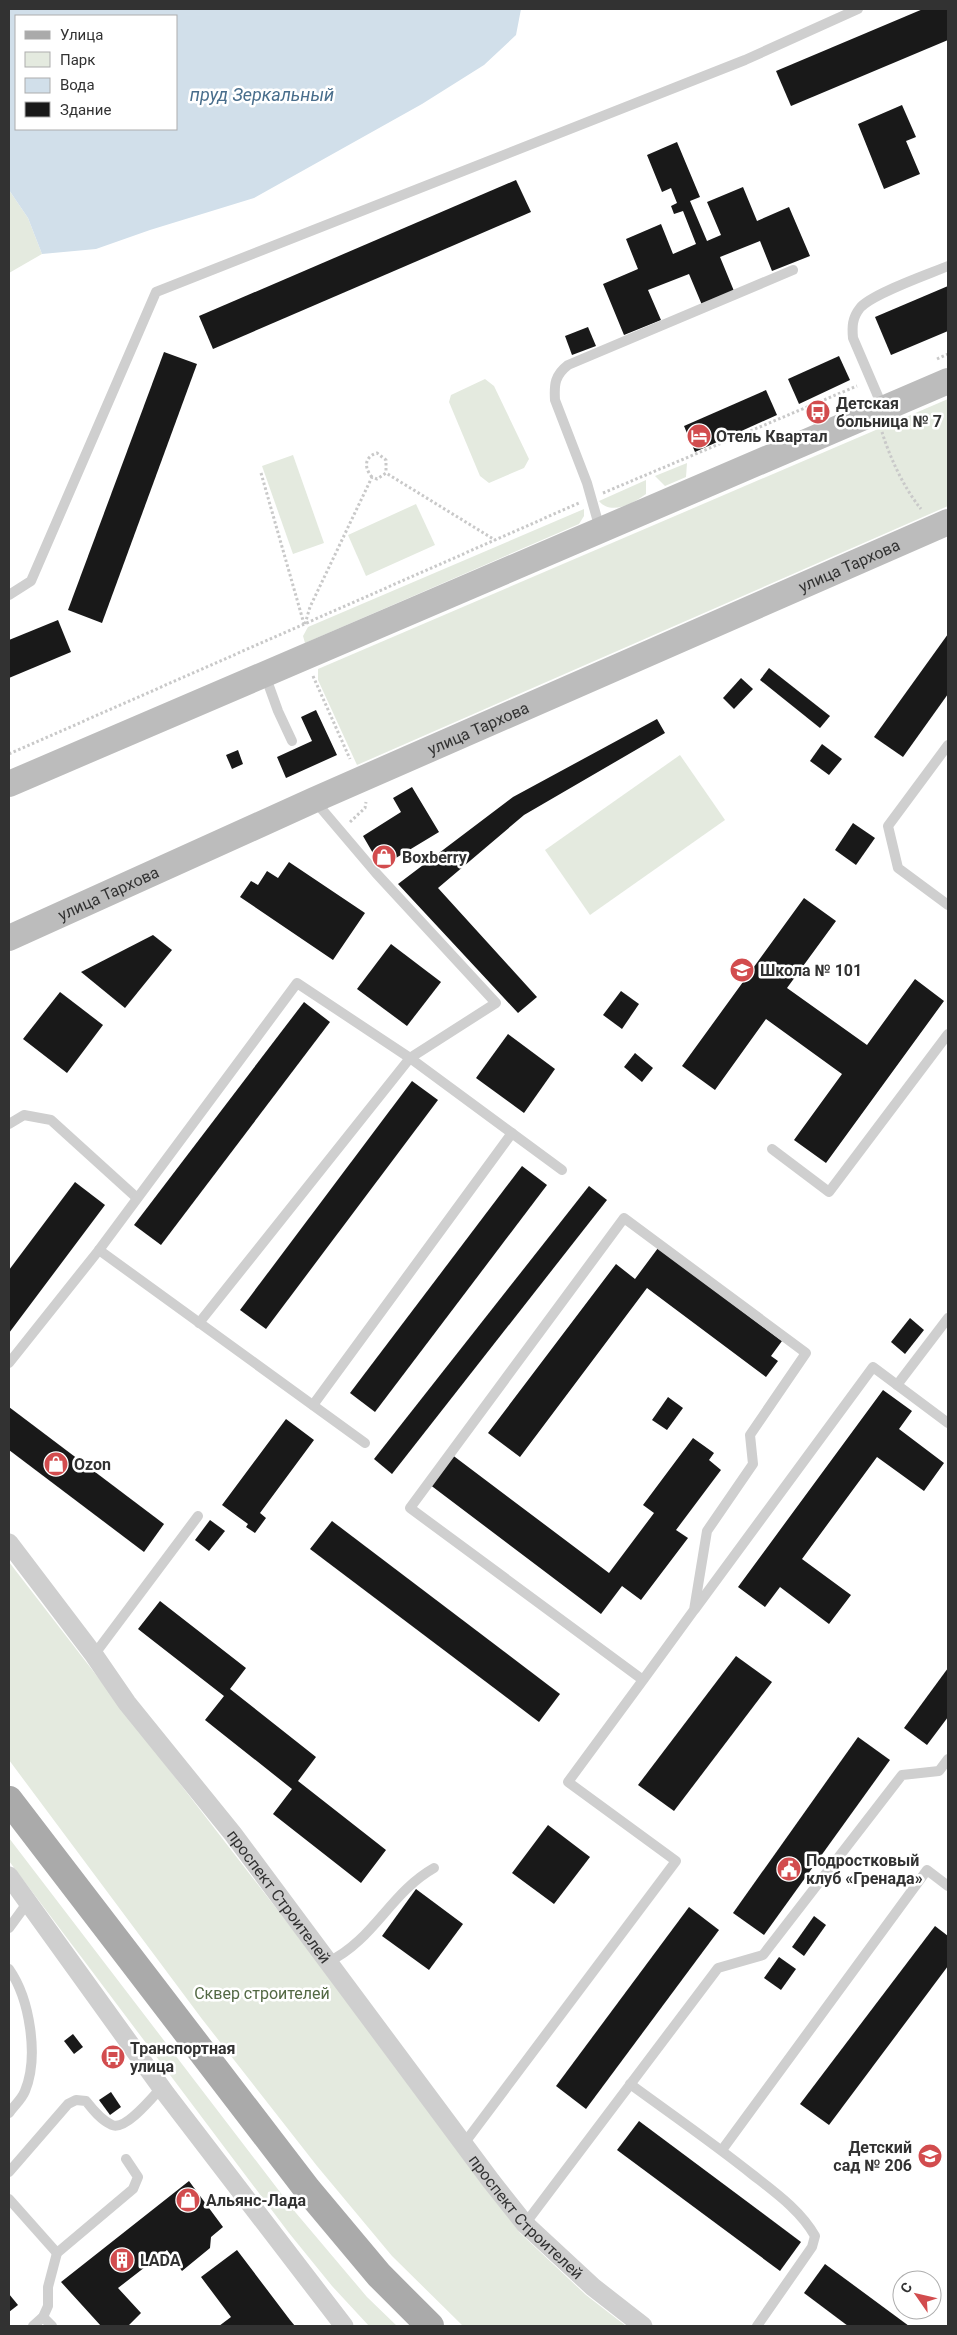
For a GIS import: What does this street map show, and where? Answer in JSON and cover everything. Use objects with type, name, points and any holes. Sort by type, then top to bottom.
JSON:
[{"type":"main road","points":[[9,784],[601,530],[879,407],[948,381]]},
{"type":"main road","name":"улица Тархова","points":[[9,938],[937,518]]},
{"type":"main road","points":[[9,1800],[307,2189],[379,2275],[430,2326]]},
{"type":"street","name":"проспект Строителей","points":[[9,1543],[94,1655],[127,1703],[233,1834],[463,2145],[525,2224],[593,2287],[643,2326]]},
{"type":"street","points":[[9,1876],[161,2088],[344,2326]]},
{"type":"lane","points":[[9,595],[31,581],[156,292],[746,60],[858,9]]},
{"type":"lane","points":[[879,407],[853,338],[852,326],[855,316],[868,301],[948,266]]},
{"type":"lane","points":[[601,530],[590,498],[587,482],[555,400],[554,387],[559,372],[568,365],[793,270]]},
{"type":"lane","points":[[265,674],[278,711],[292,741]]},
{"type":"lane","points":[[948,745],[888,826],[898,868],[948,905]]},
{"type":"lane","points":[[199,1323],[410,1058],[496,1003],[314,800]]},
{"type":"lane","points":[[9,1363],[98,1250],[297,983],[410,1058],[562,1170]]},
{"type":"lane","points":[[772,1149],[829,1192],[948,1034]]},
{"type":"lane","points":[[9,1124],[24,1115],[51,1120],[137,1198]]},
{"type":"lane","points":[[313,1405],[512,1133]]},
{"type":"lane","points":[[643,1680],[410,1508],[624,1218],[806,1353],[750,1435],[753,1464],[708,1531],[694,1610]]},
{"type":"lane","points":[[98,1250],[365,1443]]},
{"type":"lane","points":[[897,1385],[948,1318]]},
{"type":"lane","points":[[463,2145],[676,1861],[568,1782],[873,1367],[948,1422]]},
{"type":"lane","points":[[94,1655],[198,1516]]},
{"type":"lane","points":[[525,2224],[718,1968],[763,1954],[902,1776],[939,1771],[948,1759]]},
{"type":"lane","points":[[328,1962],[355,1947],[415,1879],[434,1868]]},
{"type":"lane","points":[[722,2150],[927,1870],[948,1886]]},
{"type":"lane","points":[[9,1928],[28,1902]]},
{"type":"lane","points":[[9,1969],[19,1988],[29,2024],[33,2063],[25,2093],[9,2112]]},
{"type":"lane","points":[[630,2084],[722,2150],[806,2220],[815,2236],[812,2247],[757,2326]]},
{"type":"lane","points":[[9,2172],[68,2104],[76,2100],[86,2101],[100,2117],[114,2126],[121,2126],[138,2113],[161,2088]]},
{"type":"lane","points":[[33,2326],[43,2317],[48,2306],[48,2287],[57,2254],[133,2189],[138,2177],[126,2159]]},
{"type":"lane","points":[[9,2199],[57,2254]]},
{"type":"lane","points":[[43,2317],[52,2326]]},
{"type":"path","points":[[932,361],[948,354]]},
{"type":"path","points":[[9,754],[590,498],[853,386],[879,407],[887,447],[914,500],[937,518]]},
{"type":"path","points":[[377,453],[386,460],[386,473],[377,479],[372,477],[366,466],[371,455],[377,453]]},
{"type":"path","points":[[261,472],[305,624]]},
{"type":"path","points":[[386,473],[495,540]]},
{"type":"path","points":[[305,624],[310,608],[372,477]]},
{"type":"path","points":[[312,673],[354,767]]},
{"type":"path","points":[[340,831],[365,808],[366,794]]},
{"type":"green space","points":[[9,190],[28,218],[42,254],[9,273]]},
{"type":"green space","points":[[485,379],[494,386],[529,459],[524,468],[489,483],[480,476],[449,402],[451,395]]},
{"type":"green space","points":[[948,399],[948,506],[357,765],[318,680],[318,669]]},
{"type":"green space","points":[[293,455],[324,543],[293,554],[262,466]]},
{"type":"green space","points":[[687,463],[686,477],[665,486],[655,476]]},
{"type":"green space","points":[[646,480],[646,494],[629,504],[610,508],[599,501]]},
{"type":"green space","points":[[416,504],[435,545],[366,576],[348,535]]},
{"type":"green space","points":[[584,509],[584,516],[579,524],[305,643],[303,636],[308,627]]},
{"type":"green space","points":[[680,755],[725,820],[590,915],[545,850]]},
{"type":"green space","name":"Cквер cтроителей","points":[[9,1562],[350,2004],[520,2233],[586,2295],[626,2326],[463,2326],[392,2256],[317,2166],[202,2019],[9,1760]]},
{"type":"green space","points":[[9,1838],[296,2213],[367,2297],[397,2326],[369,2326],[332,2286],[289,2233],[9,1861]]},
{"type":"water","name":"пруд Зеркальный","points":[[9,9],[521,9],[516,35],[484,65],[422,104],[254,198],[96,249],[42,254],[28,218],[9,190]]},
{"type":"building","points":[[923,9],[948,9],[948,40],[791,106],[776,71]]},
{"type":"building","points":[[902,105],[916,137],[906,141],[920,174],[884,189],[858,124]]},
{"type":"building","points":[[677,142],[700,197],[690,201],[707,241],[721,235],[707,202],[743,187],[757,221],[789,207],[810,256],[772,271],[760,241],[720,257],[734,291],[702,305],[689,274],[648,290],[661,320],[624,335],[603,284],[638,269],[626,239],[661,224],[673,254],[696,244],[683,211],[674,214],[671,206],[677,203],[671,188],[662,192],[647,155]]},
{"type":"building","points":[[516,180],[531,212],[213,349],[199,316]]},
{"type":"building","points":[[948,286],[948,331],[891,355],[875,317]]},
{"type":"building","points":[[588,327],[596,346],[572,355],[565,336]]},
{"type":"building","points":[[164,352],[197,364],[102,623],[68,610]]},
{"type":"building","points":[[839,356],[850,380],[799,404],[788,379]]},
{"type":"building","points":[[766,390],[777,415],[695,452],[684,426]]},
{"type":"building","points":[[58,620],[71,652],[9,678],[9,640]]},
{"type":"building","points":[[948,634],[948,694],[903,757],[874,737]]},
{"type":"building","points":[[769,668],[830,716],[820,728],[760,680]]},
{"type":"building","points":[[741,678],[753,689],[734,709],[723,698]]},
{"type":"building","points":[[316,710],[337,755],[286,778],[277,757],[312,741],[301,717]]},
{"type":"building","points":[[657,719],[665,733],[524,815],[438,888],[537,997],[518,1013],[398,884],[513,797]]},
{"type":"building","points":[[822,744],[842,759],[829,775],[810,761]]},
{"type":"building","points":[[238,750],[243,764],[232,769],[226,755]]},
{"type":"building","points":[[412,787],[439,832],[381,867],[363,836],[401,812],[393,798]]},
{"type":"building","points":[[853,823],[875,838],[856,865],[835,850]]},
{"type":"building","points":[[289,862],[365,913],[333,960],[240,897],[251,881],[258,885],[267,871],[278,878]]},
{"type":"building","points":[[804,898],[836,921],[787,988],[867,1045],[915,979],[944,1001],[826,1163],[794,1140],[842,1074],[766,1019],[715,1090],[682,1066]]},
{"type":"building","points":[[153,935],[172,950],[125,1008],[81,972]]},
{"type":"building","points":[[391,944],[441,982],[407,1026],[357,989]]},
{"type":"building","points":[[621,991],[639,1004],[622,1029],[603,1015]]},
{"type":"building","points":[[60,992],[103,1025],[67,1073],[23,1039]]},
{"type":"building","points":[[304,1002],[330,1022],[161,1245],[134,1225]]},
{"type":"building","points":[[508,1034],[555,1069],[524,1113],[476,1078]]},
{"type":"building","points":[[635,1053],[653,1068],[642,1082],[624,1067]]},
{"type":"building","points":[[412,1081],[438,1100],[266,1329],[240,1310]]},
{"type":"building","points":[[522,1166],[547,1185],[375,1412],[350,1393]]},
{"type":"building","points":[[75,1182],[105,1205],[9,1333],[9,1270]]},
{"type":"building","points":[[589,1186],[607,1200],[392,1474],[374,1459]]},
{"type":"building","points":[[658,1248],[782,1341],[771,1356],[778,1361],[766,1377],[647,1288],[520,1457],[488,1433],[616,1264],[635,1279]]},
{"type":"building","points":[[910,1318],[924,1330],[905,1354],[891,1342]]},
{"type":"building","points":[[883,1390],[912,1411],[899,1429],[944,1463],[924,1491],[877,1457],[802,1559],[851,1595],[829,1624],[780,1587],[765,1607],[738,1587]]},
{"type":"building","points":[[668,1397],[683,1408],[667,1430],[652,1420]]},
{"type":"building","points":[[9,1407],[164,1524],[144,1552],[9,1450]]},
{"type":"building","points":[[286,1419],[314,1440],[260,1513],[266,1518],[255,1533],[246,1527],[248,1524],[222,1505]]},
{"type":"building","points":[[693,1438],[714,1453],[709,1460],[721,1470],[676,1530],[688,1538],[641,1600],[622,1586],[601,1614],[429,1484],[451,1454],[609,1573],[654,1513],[643,1505]]},
{"type":"building","points":[[210,1520],[225,1531],[209,1551],[195,1540]]},
{"type":"building","points":[[332,1521],[560,1694],[539,1722],[310,1549]]},
{"type":"building","points":[[160,1601],[246,1668],[230,1689],[316,1757],[298,1781],[386,1850],[361,1883],[273,1814],[292,1789],[205,1720],[224,1696],[138,1629]]},
{"type":"building","points":[[736,1656],[772,1682],[674,1811],[638,1785]]},
{"type":"building","points":[[948,1668],[948,1717],[927,1745],[904,1728]]},
{"type":"building","points":[[858,1737],[890,1760],[764,1935],[733,1913]]},
{"type":"building","points":[[548,1825],[590,1857],[554,1904],[512,1873]]},
{"type":"building","points":[[416,1889],[463,1924],[429,1970],[382,1936]]},
{"type":"building","points":[[689,1907],[719,1930],[586,2109],[556,2086]]},
{"type":"building","points":[[814,1916],[826,1925],[804,1956],[792,1947]]},
{"type":"building","points":[[935,1926],[948,1936],[948,1966],[829,2125],[800,2104]]},
{"type":"building","points":[[779,1957],[796,1969],[781,1990],[764,1978]]},
{"type":"building","points":[[73,2034],[83,2047],[74,2054],[64,2041]]},
{"type":"building","points":[[111,2092],[121,2107],[110,2115],[99,2100]]},
{"type":"building","points":[[639,2121],[801,2242],[780,2271],[617,2150]]},
{"type":"building","name":"LADA","points":[[189,2181],[223,2227],[211,2237],[210,2248],[182,2271],[167,2250],[118,2288],[141,2313],[128,2326],[101,2326],[61,2282]]},
{"type":"building","points":[[237,2250],[295,2326],[219,2326],[231,2317],[201,2277]]},
{"type":"building","points":[[825,2264],[892,2313],[892,2320],[901,2320],[909,2326],[848,2326],[804,2293]]},
{"type":"building","points":[[9,2294],[18,2305],[9,2312]]},
{"type":"place","name":"Детская больница № 7","points":[[818,412]]},
{"type":"place","name":"Отель Квартал","points":[[699,436]]},
{"type":"place","name":"Boxberry","points":[[384,857]]},
{"type":"place","name":"Школа № 101","points":[[742,970]]},
{"type":"place","name":"Ozon","points":[[56,1464]]},
{"type":"place","name":"Подростковый клуб «Гренада»","points":[[789,1869]]},
{"type":"place","name":"Транспортная улица","points":[[113,2057]]},
{"type":"place","name":"Детский сад № 206","points":[[930,2156]]},
{"type":"place","name":"Альянс-Лада","points":[[188,2200]]},
{"type":"place","name":"LADA","points":[[122,2260]]}]
